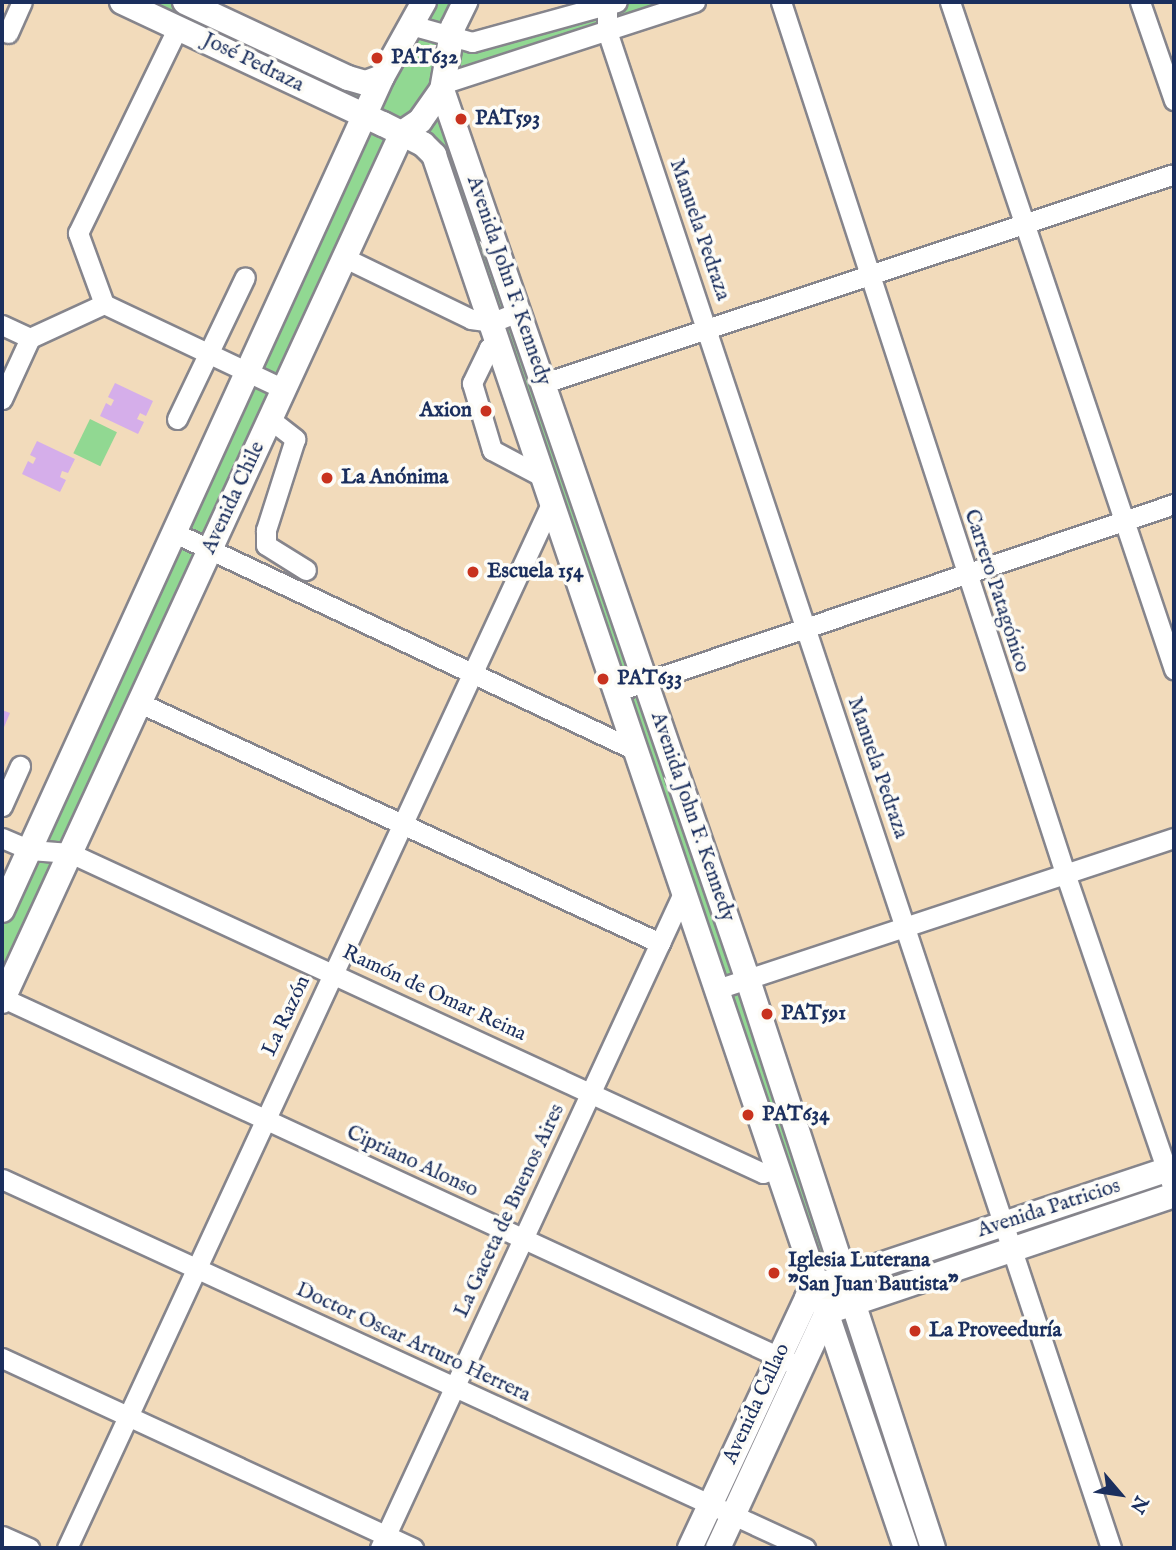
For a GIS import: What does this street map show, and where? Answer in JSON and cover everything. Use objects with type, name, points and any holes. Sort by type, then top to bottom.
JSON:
[{"type":"main road","name":"José Pedraza","points":[[122,2],[384,125]]},
{"type":"main road","name":"José Pedraza","points":[[185,2],[348,78],[366,83],[382,77]]},
{"type":"main road","name":"Avenida Chile","points":[[2,999],[345,258],[384,125],[382,77],[424,2]]},
{"type":"main road","points":[[444,87],[450,38],[465,2]]},
{"type":"main road","name":"Avenida Chile","points":[[2,910],[250,371],[384,125],[426,114],[444,87]]},
{"type":"main road","name":"Avenida John F. Kennedy","points":[[444,87],[518,312],[748,979],[843,1278],[933,1548]]},
{"type":"main road","name":"Avenida John F. Kennedy","points":[[384,125],[434,155],[496,332],[633,749],[906,1548]]},
{"type":"main road","name":"Avenida Patricios","points":[[843,1278],[1004,1224],[1172,1181]]},
{"type":"main road","name":"Avenida Patricios","points":[[852,1304],[1012,1250],[1172,1181]]},
{"type":"main road","points":[[817,1286],[843,1278]]},
{"type":"main road","name":"Avenida Callao","points":[[690,1548],[779,1357],[817,1286]]},
{"type":"main road","points":[[827,1312],[852,1304]]},
{"type":"main road","name":"Avenida Callao","points":[[718,1548],[827,1312]]},
{"type":"street","points":[[8,33],[22,2]]},
{"type":"street","points":[[444,87],[695,2]]},
{"type":"street","name":"Carrero Patagónico","points":[[781,2],[1065,873],[1172,1181]]},
{"type":"street","points":[[950,2],[1174,669]]},
{"type":"street","points":[[1140,2],[1174,100]]},
{"type":"street","points":[[411,24],[450,38],[492,39],[611,3]]},
{"type":"street","name":"Manuela Pedraza","points":[[611,3],[607,31],[907,926],[1111,1548]]},
{"type":"street","points":[[178,27],[78,233],[104,304],[285,389]]},
{"type":"street","points":[[544,383],[1174,174]]},
{"type":"street","points":[[345,258],[496,332]]},
{"type":"street","points":[[177,419],[245,277]]},
{"type":"street","points":[[2,399],[30,338],[104,304]]},
{"type":"street","points":[[518,312],[496,332],[472,383],[492,450],[542,477]]},
{"type":"street","points":[[2,325],[30,338]]},
{"type":"street","points":[[271,419],[295,439],[265,530],[265,545],[306,570]]},
{"type":"street","name":"La Razón","points":[[67,1548],[399,824],[551,504]]},
{"type":"street","points":[[615,692],[1174,504]]},
{"type":"street","points":[[175,533],[633,749]]},
{"type":"street","points":[[139,703],[660,943]]},
{"type":"street","points":[[2,806],[20,766]]},
{"type":"street","points":[[2,838],[30,850],[70,853]]},
{"type":"street","points":[[717,989],[1174,838]]},
{"type":"street","name":"Ramón de Omar Reina","points":[[70,853],[763,1173],[777,1167]]},
{"type":"street","name":"La Gaceta de Buenos Aires","points":[[383,1542],[683,893]]},
{"type":"street","name":"Cipriano Alonso","points":[[2,999],[803,1368]]},
{"type":"street","name":"Doctor Oscar Arturo Herrera","points":[[2,1179],[805,1548]]},
{"type":"street","points":[[2,1359],[128,1417],[383,1542],[413,1548]]},
{"type":"street","points":[[2,1535],[29,1548]]},
{"type":"green space","points":[[122,2],[185,2],[366,83],[424,2],[465,2],[451,38],[617,2],[695,2],[445,83],[843,1277],[1174,1167],[1174,1195],[852,1304],[933,1548],[906,1548],[828,1314],[718,1548],[690,1548],[812,1292],[434,155],[403,134],[2,1001],[2,910],[366,118]]},
{"type":"green space","points":[[90,419],[117,432],[100,466],[73,453]]},
{"type":"building","points":[[115,383],[153,401],[146,416],[140,413],[137,419],[144,422],[138,434],[100,416],[106,403],[111,406],[114,400],[108,397]]},
{"type":"building","points":[[37,441],[75,459],[68,473],[62,471],[60,477],[66,480],[60,492],[22,474],[28,461],[33,464],[36,458],[30,455]]},
{"type":"building","points":[[2,710],[10,713],[2,732]]},
{"type":"place","name":"PAT632","points":[[377,58]]},
{"type":"place","name":"PAT593","points":[[461,119]]},
{"type":"place","name":"Axion","points":[[486,411]]},
{"type":"place","name":"La Anónima","points":[[327,478]]},
{"type":"place","name":"Escuela 154","points":[[473,572]]},
{"type":"place","name":"PAT633","points":[[603,679]]},
{"type":"place","name":"PAT591","points":[[767,1014]]},
{"type":"place","name":"PAT634","points":[[748,1115]]},
{"type":"place","name":"Iglesia Luterana \"San Juan Bautista\"","points":[[774,1273]]},
{"type":"place","name":"La Proveeduría","points":[[915,1331]]}]
